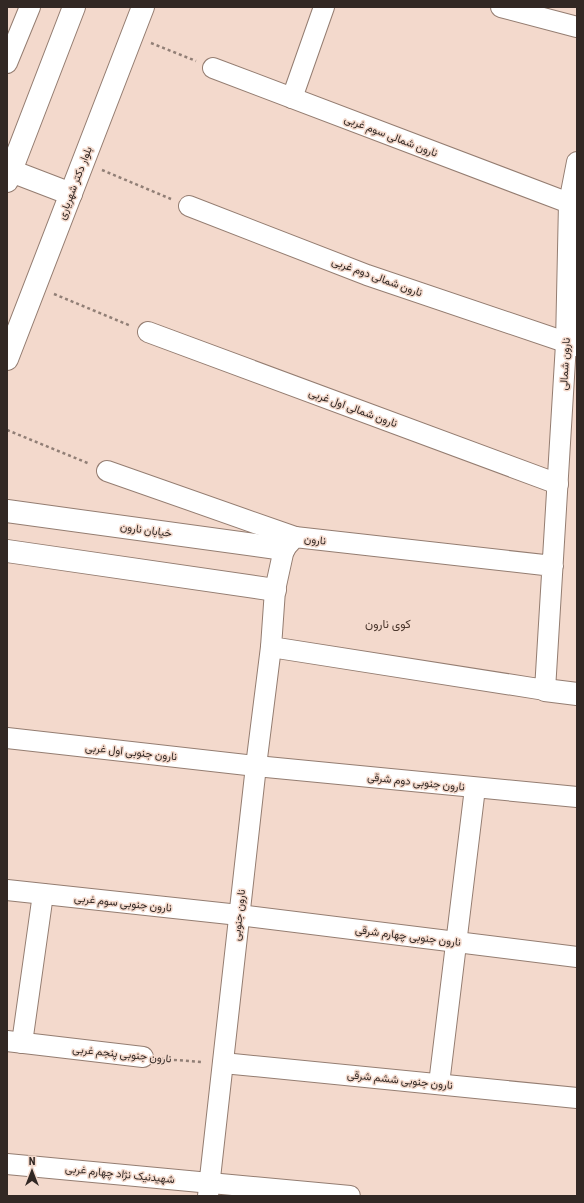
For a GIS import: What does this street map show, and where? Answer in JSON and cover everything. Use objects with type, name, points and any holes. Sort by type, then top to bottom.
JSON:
[{"type":"main road","points":[[71,194],[9,176],[74,7]]},
{"type":"main road","name":"بلوار دکتر شهریاری","points":[[7,359],[143,7]]},
{"type":"main road","name":"خیابان نارون","points":[[7,511],[290,543]]},
{"type":"main road","points":[[7,551],[276,590]]},
{"type":"main road","points":[[545,690],[577,694]]},
{"type":"street","points":[[7,63],[30,7]]},
{"type":"street","points":[[292,98],[324,7]]},
{"type":"street","points":[[501,7],[577,27]]},
{"type":"street","name":"نارون شمالی سوم غربی","points":[[213,68],[573,204]]},
{"type":"street","name":"نارون شمالی","points":[[553,566],[558,484],[572,345],[573,204],[577,162]]},
{"type":"street","name":"نارون شمالی دوم غربی","points":[[188,206],[367,275],[572,345]]},
{"type":"street","name":"نارون شمالی اول غربی","points":[[148,332],[558,484]]},
{"type":"street","name":"نارون","points":[[107,471],[290,543],[553,566]]},
{"type":"street","points":[[290,543],[276,590],[271,647],[545,690],[553,566]]},
{"type":"street","name":"نارون جنوبی","points":[[209,1190],[256,766],[271,647]]},
{"type":"street","name":"نارون جنوبی اول غربی","points":[[7,738],[256,766]]},
{"type":"street","name":"نارون جنوبی دوم شرقی","points":[[256,766],[577,797]]},
{"type":"street","points":[[439,1084],[475,788]]},
{"type":"street","name":"نارون جنوبی سوم غربی","points":[[7,890],[239,915]]},
{"type":"street","name":"نارون جنوبی پنجم غربی","points":[[43,894],[14,1042],[143,1057]]},
{"type":"street","name":"نارون جنوبی چهارم شرقی","points":[[239,915],[577,957]]},
{"type":"street","name":"نارون جنوبی ششم شرقی","points":[[223,1063],[577,1098]]},
{"type":"street","name":"شهیدنیک نژاد چهارم غربی","points":[[7,1164],[209,1190],[350,1196]]},
{"type":"path","points":[[132,36],[213,68]]},
{"type":"path","points":[[83,162],[188,206]]},
{"type":"path","points":[[35,287],[148,332]]},
{"type":"path","points":[[7,430],[107,471]]},
{"type":"path","name":"نارون جنوبی پنجم غربی","points":[[143,1057],[223,1063]]},
{"type":"district","name":"کوی نارون","points":[[388,624]]}]
